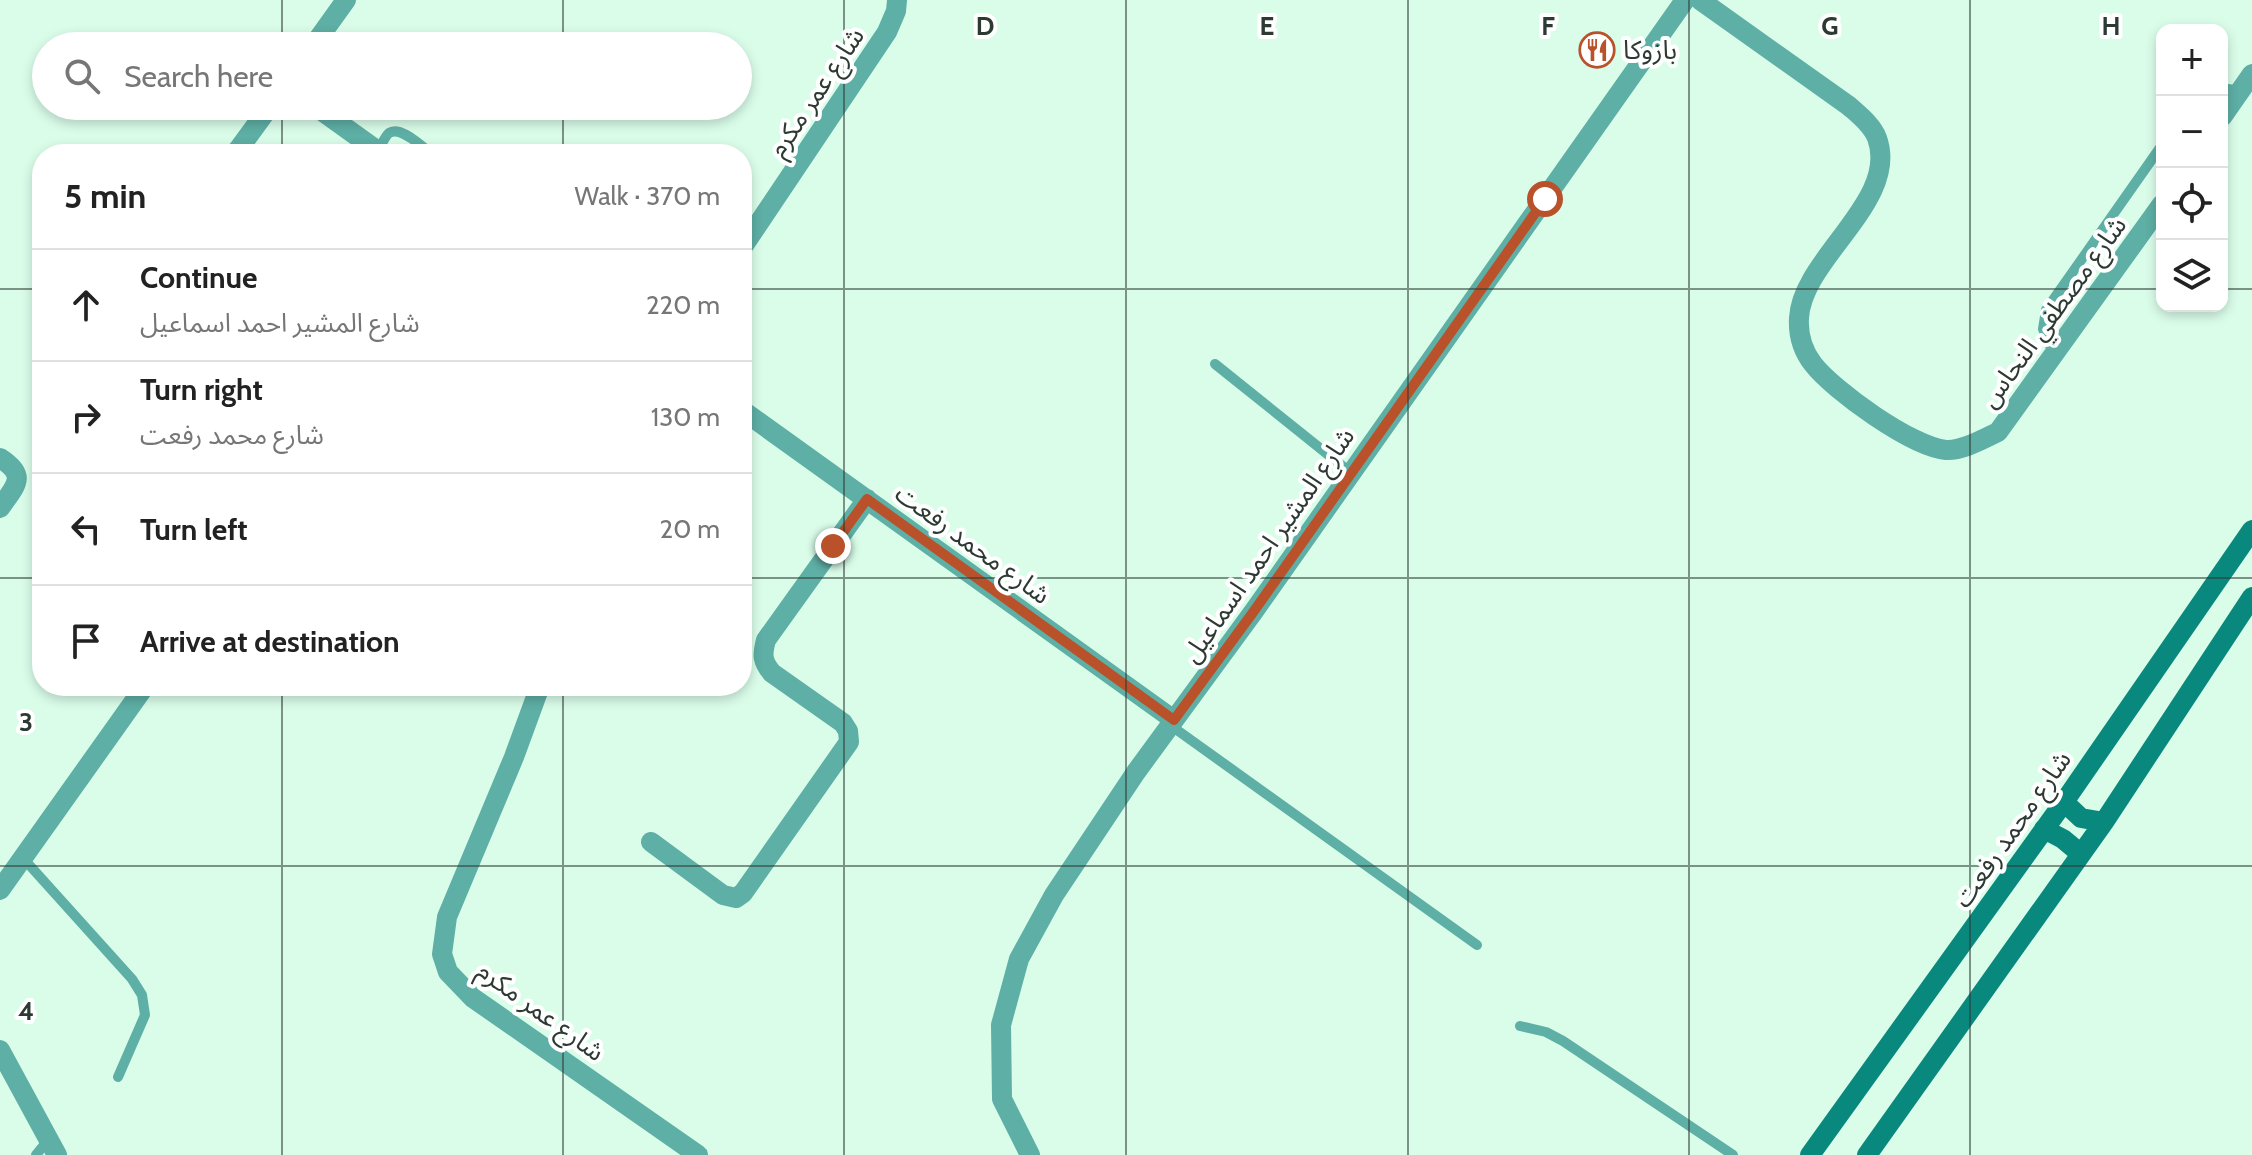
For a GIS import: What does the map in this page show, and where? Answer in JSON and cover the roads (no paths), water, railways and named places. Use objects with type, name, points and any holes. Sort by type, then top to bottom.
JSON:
[{"type":"street","points":[[323,32],[346,0]]},
{"type":"street","name":"شارع عمر مكرم","points":[[752,233],[887,32],[897,0]]},
{"type":"street","name":"شارع المشير احمد اسماعيل","points":[[1030,1155],[1002,1099],[1001,1025],[1019,959],[1054,895],[1172,722],[1685,0]]},
{"type":"street","name":"شارع مصطفي النحاس","points":[[1700,0],[1849,106],[1867,122],[1876,136],[1879,164],[1870,195],[1805,290],[1800,305],[1799,335],[1814,365],[1844,393],[1922,443],[1947,450],[1998,432],[2156,212]]},
{"type":"street","points":[[2228,105],[2238,84]]},
{"type":"street","points":[[242,144],[260,120]]},
{"type":"street","points":[[335,120],[369,144]]},
{"type":"street","name":"شارع محمد رفعت","points":[[752,417],[1172,722]]},
{"type":"street","points":[[0,458],[15,467],[18,477],[0,508]]},
{"type":"street","points":[[651,842],[723,895],[736,898],[743,893],[849,742],[843,723],[772,673],[763,662],[763,652],[766,640],[867,499]]},
{"type":"street","name":"شارع محمد رفعت","points":[[1810,1155],[2064,802],[2252,530]]},
{"type":"street","points":[[1867,1155],[2104,822],[2252,597]]},
{"type":"street","points":[[0,890],[138,696]]},
{"type":"street","name":"شارع عمر مكرم","points":[[536,696],[447,917],[442,954],[448,972],[473,998],[698,1155]]},
{"type":"street","points":[[2064,802],[2081,818],[2104,822]]},
{"type":"street","points":[[2044,829],[2081,854]]},
{"type":"street","points":[[0,1050],[47,1150]]},
{"type":"lane","points":[[384,144],[389,133],[394,131],[401,132],[418,144]]},
{"type":"lane","points":[[2054,355],[2043,329],[2046,310],[2156,154]]},
{"type":"lane","points":[[1215,364],[1351,473]]},
{"type":"lane","points":[[1172,722],[1477,945]]},
{"type":"lane","points":[[23,858],[132,979],[142,995],[145,1015],[118,1077]]},
{"type":"lane","points":[[1520,1026],[1546,1032],[1563,1041],[1733,1155]]},
{"type":"place","name":"بازوكا","points":[[1597,50]]}]
